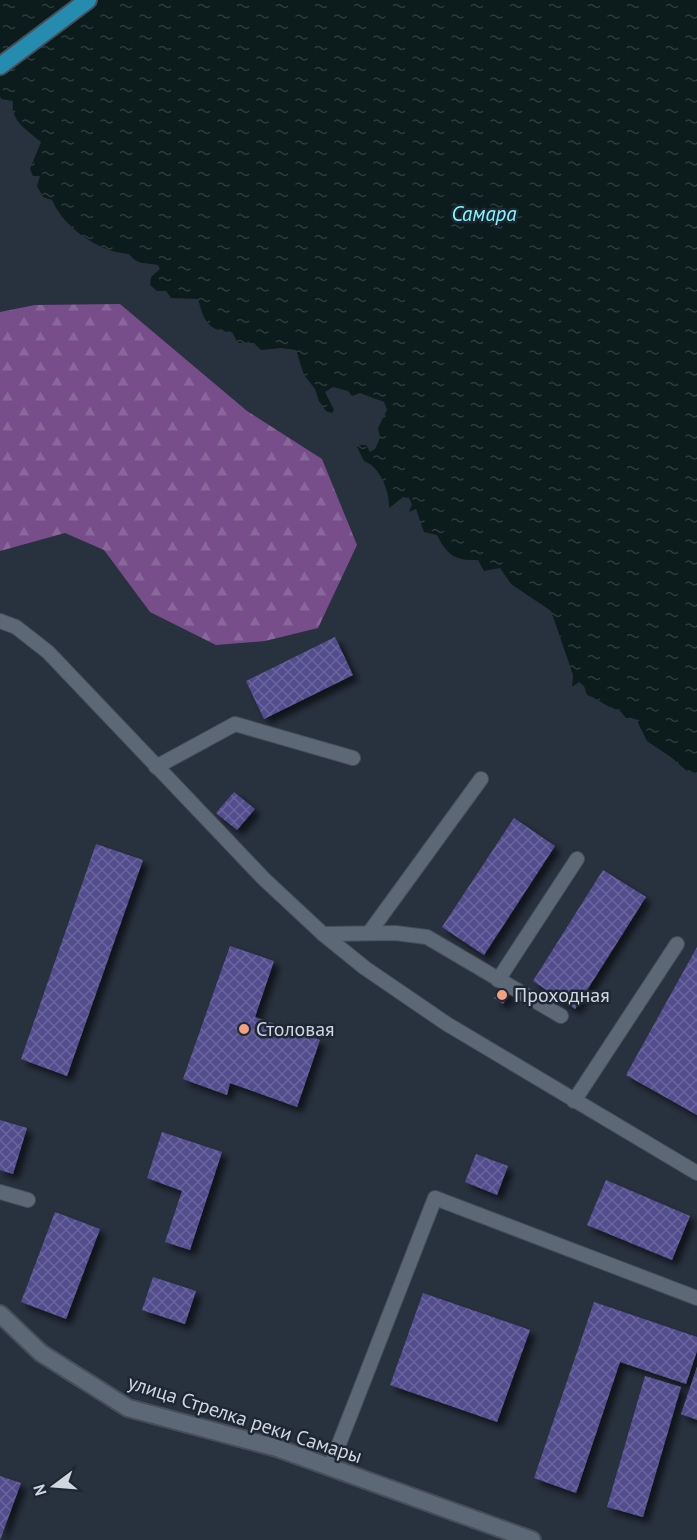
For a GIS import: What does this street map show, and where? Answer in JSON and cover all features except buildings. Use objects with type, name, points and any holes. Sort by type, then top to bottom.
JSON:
[{"type":"main road","points":[[0,66],[88,0]]},
{"type":"street","name":"улица Стрелка реки Самары","points":[[0,1314],[41,1353],[128,1408],[277,1448],[532,1540]]},
{"type":"lane","points":[[0,621],[16,627],[48,652],[264,879],[323,934],[364,968],[447,1024],[697,1173]]},
{"type":"lane","points":[[156,767],[235,724],[354,758]]},
{"type":"lane","points":[[369,933],[481,779]]},
{"type":"lane","points":[[498,980],[577,859]]},
{"type":"lane","points":[[323,934],[369,933],[427,938],[561,1016]]},
{"type":"lane","points":[[574,1101],[677,944]]},
{"type":"lane","points":[[0,1192],[28,1200]]},
{"type":"lane","points":[[330,1467],[435,1198],[697,1298]]},
{"type":"green space","points":[[120,304],[247,411],[322,459],[357,545],[318,628],[265,641],[216,645],[150,612],[104,550],[65,533],[0,551],[0,312],[35,305]]},
{"type":"water","name":"Самара","points":[[0,0],[697,0],[697,773],[688,772],[647,741],[636,719],[626,718],[619,710],[587,695],[584,686],[579,682],[572,687],[573,675],[551,611],[511,584],[500,568],[484,571],[478,560],[458,558],[448,552],[437,535],[424,532],[416,509],[409,512],[412,504],[409,498],[403,497],[389,508],[388,494],[383,480],[375,468],[364,461],[356,445],[366,445],[370,452],[375,449],[380,438],[378,428],[387,410],[384,402],[360,393],[352,396],[348,391],[333,387],[325,392],[334,410],[332,413],[326,411],[315,389],[304,375],[296,350],[281,348],[261,350],[254,343],[238,343],[232,332],[217,329],[208,323],[198,299],[171,298],[166,291],[157,291],[150,285],[151,277],[160,269],[158,265],[139,262],[129,254],[106,249],[84,237],[65,220],[52,200],[43,197],[37,186],[40,176],[33,176],[30,169],[41,142],[17,120],[13,101],[1,99],[0,96]]},
{"type":"place","name":"Проходная","points":[[502,995]]},
{"type":"place","name":"Столовая","points":[[244,1029]]}]
